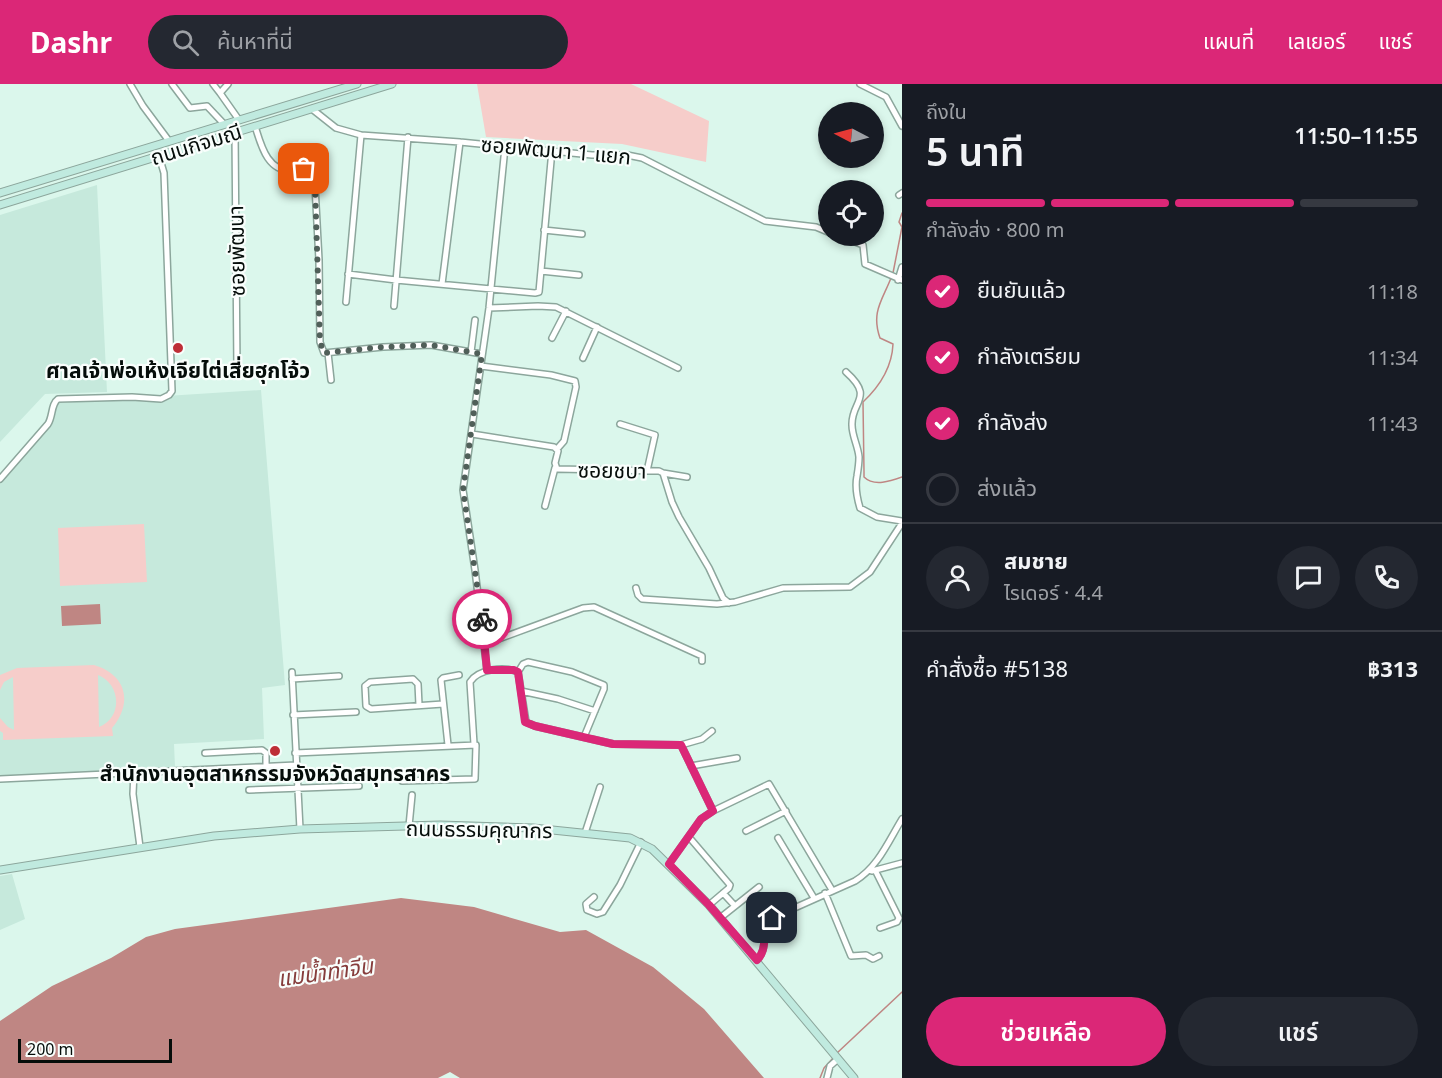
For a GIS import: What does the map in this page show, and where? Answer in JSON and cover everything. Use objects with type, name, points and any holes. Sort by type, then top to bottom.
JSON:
[{"type":"street","points":[[130,84],[169,141]]},
{"type":"street","points":[[172,84],[190,108],[207,106],[224,124]]},
{"type":"street","points":[[213,84],[239,120]]},
{"type":"street","points":[[220,93],[228,84]]},
{"type":"street","name":"ถนนกิจมณี","points":[[0,193],[357,84]]},
{"type":"street","name":"ถนนกิจมณี","points":[[0,206],[160,159],[235,132],[392,84]]},
{"type":"street","points":[[860,84],[886,97],[902,126]]},
{"type":"street","name":"ซอยพัฒนา 1 แยก","points":[[312,109],[336,128],[361,135],[642,158],[765,221],[818,228]]},
{"type":"street","points":[[255,126],[269,161],[279,168],[292,171],[304,169],[312,171],[315,186],[319,260],[320,342],[324,353],[431,345],[482,354]]},
{"type":"street","name":"ซอยพัฒนา","points":[[235,132],[237,370]]},
{"type":"street","points":[[346,302],[361,135]]},
{"type":"street","points":[[394,306],[408,138]]},
{"type":"street","points":[[442,284],[460,142]]},
{"type":"street","points":[[487,670],[464,498],[464,483],[489,308],[506,147]]},
{"type":"street","points":[[348,274],[539,292],[552,150]]},
{"type":"street","points":[[0,479],[48,424],[54,403],[58,399],[132,397],[161,399],[169,395],[173,384],[164,173],[160,159]]},
{"type":"street","points":[[544,230],[582,234]]},
{"type":"street","points":[[863,246],[865,264],[900,280],[902,267]]},
{"type":"street","points":[[541,271],[579,275]]},
{"type":"street","points":[[489,308],[555,307],[678,368]]},
{"type":"street","points":[[552,338],[566,311]]},
{"type":"street","points":[[471,352],[475,320]]},
{"type":"street","points":[[583,358],[597,327]]},
{"type":"street","points":[[328,353],[332,380]]},
{"type":"street","points":[[481,366],[551,375],[575,381],[576,387],[564,441],[557,449]]},
{"type":"street","points":[[636,588],[642,599],[717,604],[783,588],[850,587],[870,572],[902,522],[877,517],[860,508],[856,476],[859,457],[852,428],[852,416],[859,405],[861,392],[846,372]]},
{"type":"street","points":[[620,424],[655,435],[647,471]]},
{"type":"street","name":"ซอยชบา","points":[[472,434],[557,449],[555,468],[663,473],[679,517],[709,568],[723,598],[728,603]]},
{"type":"street","points":[[545,506],[555,468]]},
{"type":"street","points":[[663,473],[687,477]]},
{"type":"street","points":[[485,644],[583,608],[594,607],[702,656],[702,661]]},
{"type":"street","points":[[584,737],[604,689],[601,683],[572,672],[528,662],[523,664],[518,672],[525,722],[535,726],[613,744],[681,745],[702,739],[712,731]]},
{"type":"street","points":[[402,781],[475,779],[477,747],[474,744],[470,682],[477,674],[487,670],[518,672]]},
{"type":"street","points":[[448,745],[441,680],[459,675]]},
{"type":"street","points":[[300,829],[292,676],[339,676]]},
{"type":"street","points":[[420,705],[418,684],[413,679],[370,682],[365,686],[368,708],[443,704]]},
{"type":"street","points":[[521,691],[558,699],[595,711]]},
{"type":"street","points":[[293,715],[356,712]]},
{"type":"street","points":[[295,753],[474,744]]},
{"type":"street","points":[[681,745],[713,811]]},
{"type":"street","points":[[204,753],[261,750],[266,753],[266,766]]},
{"type":"street","points":[[691,766],[737,758]]},
{"type":"street","points":[[0,779],[296,765]]},
{"type":"street","points":[[134,772],[133,794],[140,847]]},
{"type":"street","points":[[669,864],[701,819],[769,784],[832,890]]},
{"type":"street","points":[[249,790],[358,786]]},
{"type":"street","points":[[585,833],[600,787]]},
{"type":"street","points":[[409,826],[412,795]]},
{"type":"street","points":[[746,831],[786,811]]},
{"type":"street","points":[[864,875],[876,862],[902,819]]},
{"type":"street","name":"ถนนธรรมคุณากร","points":[[0,870],[227,835],[300,829],[409,826],[532,828],[630,838],[640,842],[669,864],[709,905],[854,1078]]},
{"type":"street","points":[[689,837],[730,885],[709,905]]},
{"type":"street","points":[[778,838],[814,898]]},
{"type":"street","points":[[594,897],[586,904],[587,910],[597,914],[603,912],[620,885],[640,842]]},
{"type":"street","points":[[757,960],[763,953],[765,927],[775,915],[875,870],[902,863]]},
{"type":"street","points":[[875,870],[899,918],[897,922],[880,928]]},
{"type":"street","points":[[720,918],[759,887]]},
{"type":"street","points":[[723,893],[735,906]]},
{"type":"street","points":[[825,894],[851,956],[866,955],[873,959],[879,956]]},
{"type":"street","points":[[827,1078],[830,1066],[837,1058]]},
{"type":"shaded area","points":[[477,84],[631,84],[709,121],[706,162],[622,144],[486,137]]},
{"type":"shaded area","points":[[97,185],[107,392],[45,394],[0,442],[0,215]]},
{"type":"shaded area","points":[[261,390],[285,685],[262,688],[264,739],[174,744],[175,767],[0,776],[0,481],[50,425],[54,419],[56,403]]},
{"type":"shaded area","points":[[144,524],[147,582],[60,586],[58,528]]},
{"type":"shaded area","points":[[94,665],[114,676],[120,683],[124,700],[119,719],[112,728],[113,736],[3,740],[0,718],[14,730],[13,677],[4,682],[0,690],[0,675],[17,668]],"holes":[[[98,675],[105,679],[115,692],[116,700],[112,716],[99,727]]]},
{"type":"shaded area","points":[[12,874],[25,919],[0,930],[0,876]]},
{"type":"water","points":[[100,604],[101,624],[62,626],[61,606]]},
{"type":"water","name":"แม่น้ำท่าจีน","points":[[401,898],[474,907],[560,932],[586,930],[653,967],[704,1009],[764,1078],[460,1078],[450,1072],[438,1078],[0,1078],[0,1021],[52,986],[111,958],[146,937],[175,929]]},
{"type":"waterway","points":[[893,273],[902,227],[899,222],[902,213]]},
{"type":"waterway","points":[[891,278],[879,307],[877,321],[880,338],[893,344],[892,353],[884,376],[863,402],[864,477],[873,482],[902,477]]},
{"type":"waterway","points":[[837,1053],[902,992]]},
{"type":"waterway","points":[[820,1078],[824,1068],[834,1057]]},
{"type":"way so far","points":[[304,169],[312,171],[315,186],[320,342],[324,353],[431,345],[482,354],[463,490],[482,619]]},
{"type":"place","name":"ศาลเจ้าพ่อเห้งเจียไต่เสี่ยฮุกโจ้ว","points":[[178,348]]},
{"type":"place","name":"สำนักงานอุตสาหกรรมจังหวัดสมุทรสาคร","points":[[275,751]]},
{"type":"route","points":[[482,619],[487,670],[518,672],[525,722],[613,744],[681,745],[713,811],[701,819],[669,864],[757,960],[764,949],[765,927],[772,918]]}]
